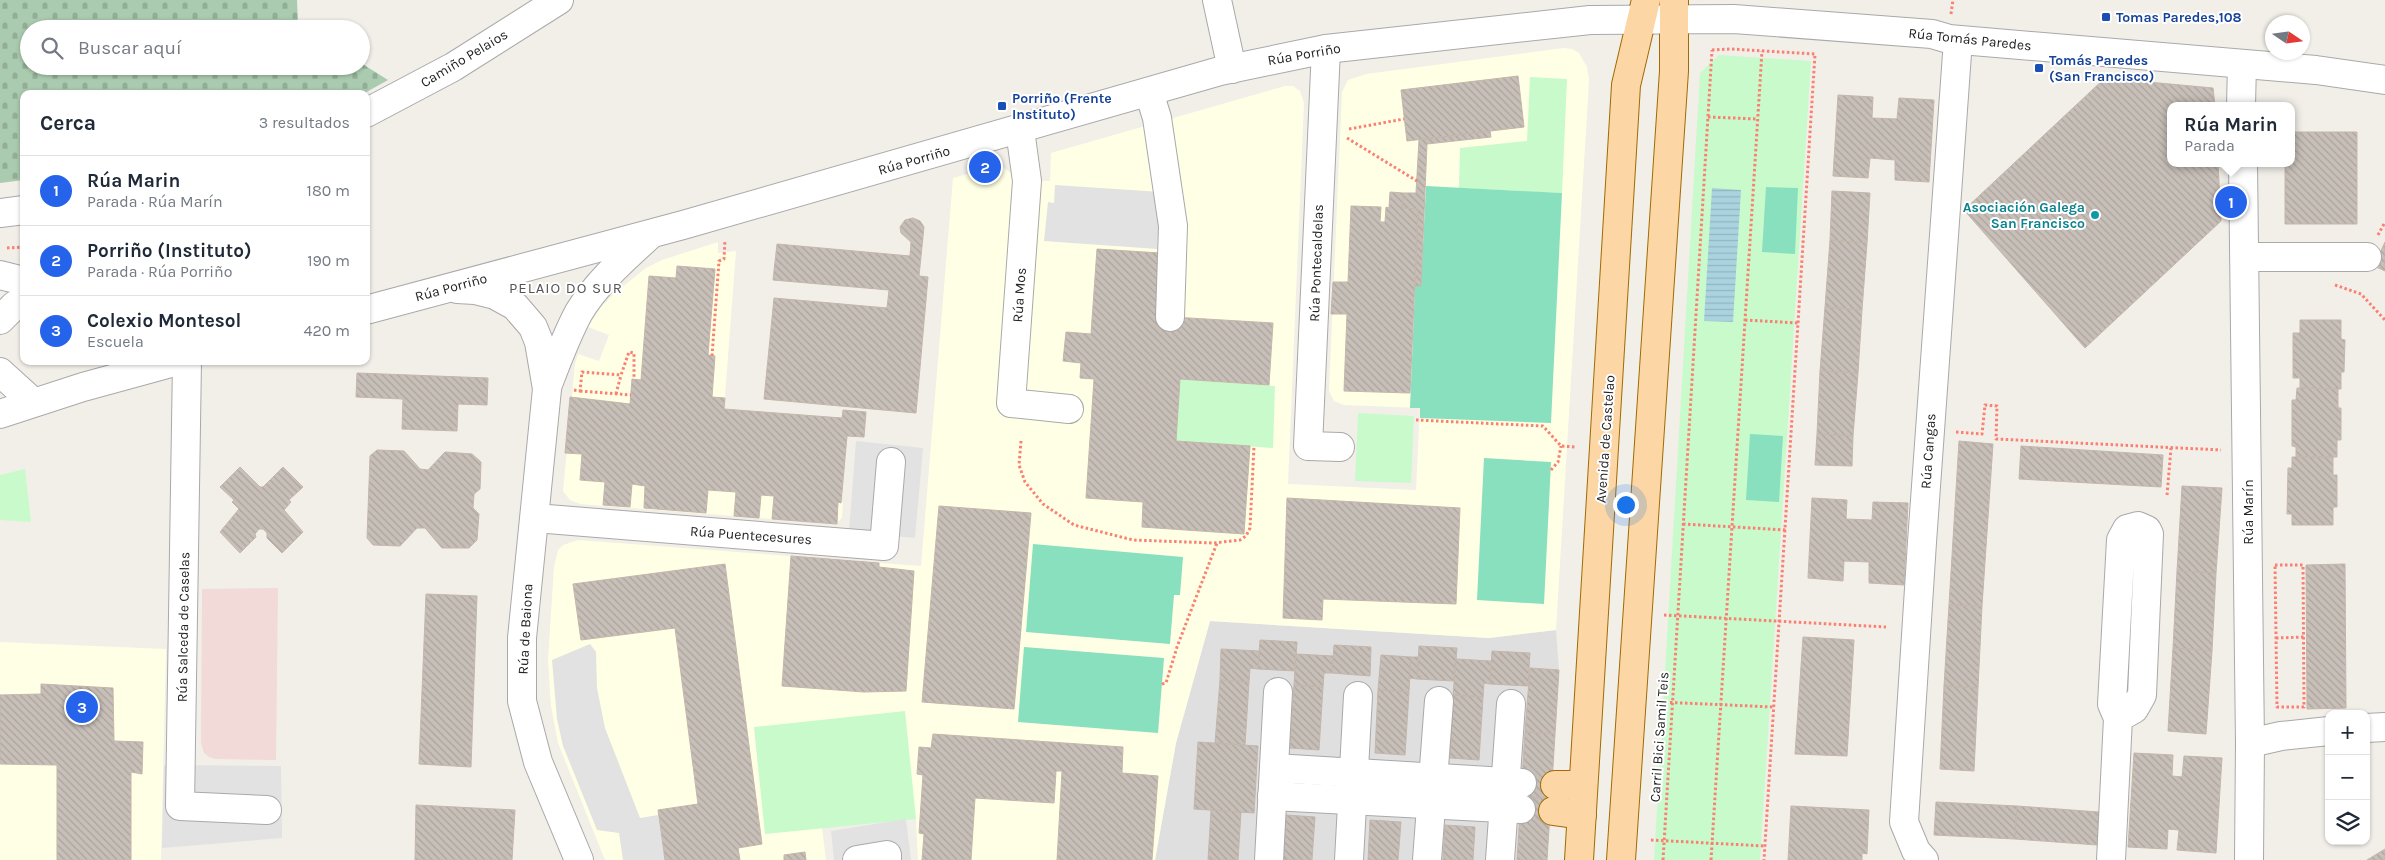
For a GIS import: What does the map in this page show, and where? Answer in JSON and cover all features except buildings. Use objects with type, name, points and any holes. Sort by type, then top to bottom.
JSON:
[{"type":"main road","name":"Avenida de Castelao","points":[[1579,860],[1626,85],[1644,10]]},
{"type":"main road","points":[[1621,860],[1674,71],[1674,10]]},
{"type":"main road","points":[[1582,814],[1552,798],[1583,785]]},
{"type":"street","name":"Camiño Pelaios","points":[[370,111],[452,67],[559,0]]},
{"type":"street","points":[[1217,0],[1232,69]]},
{"type":"street","name":"Rúa Porriño","points":[[370,309],[652,233],[1232,69],[1326,49],[1590,20],[1644,10],[1674,10]]},
{"type":"street","name":"Rúa Tomás Paredes","points":[[1674,10],[1734,19],[1932,34],[1958,40],[2316,70],[2385,80]]},
{"type":"street","name":"Rúa Cangas","points":[[1922,860],[1916,852],[1904,822],[1958,40]]},
{"type":"street","name":"Rúa Pontecaldelas","points":[[1326,49],[1308,446],[1340,447]]},
{"type":"street","points":[[2241,102],[2242,64]]},
{"type":"street","points":[[1149,92],[1157,118],[1173,226],[1170,316]]},
{"type":"street","name":"Rúa Mos","points":[[1020,130],[1028,181],[1011,403],[1069,409]]},
{"type":"street","name":"Rúa Marín","points":[[2243,167],[2246,257],[2250,860]]},
{"type":"street","points":[[0,213],[20,210]]},
{"type":"street","name":"Rúa de Baiona","points":[[579,860],[538,762],[522,701],[522,638],[535,518],[559,390],[563,344],[580,311],[598,286],[652,233]]},
{"type":"street","points":[[2246,257],[2367,257]]},
{"type":"street","points":[[0,275],[20,280]]},
{"type":"street","name":"Rúa de Baiona","points":[[444,289],[475,290],[495,295],[516,306],[533,327],[559,390]]},
{"type":"street","points":[[0,320],[15,305],[20,303]]},
{"type":"street","points":[[82,387],[94,365]]},
{"type":"street","points":[[0,414],[82,387],[163,365]]},
{"type":"street","name":"Rúa Salceda de Caselas","points":[[174,365],[180,806],[267,810]]},
{"type":"street","points":[[0,372],[33,402]]},
{"type":"street","name":"Rúa Puentecesures","points":[[535,518],[884,546],[890,462]]},
{"type":"street","points":[[2111,860],[2118,718],[2112,704],[2122,540],[2127,529],[2138,526],[2147,530],[2149,534],[2142,695],[2134,709],[2118,718]]},
{"type":"street","points":[[1268,860],[1278,692]]},
{"type":"street","points":[[1349,860],[1358,696]]},
{"type":"street","points":[[1427,860],[1439,701]]},
{"type":"street","points":[[1500,860],[1513,795],[1511,704]]},
{"type":"street","points":[[2370,728],[2385,727]]},
{"type":"street","points":[[2250,743],[2281,736],[2325,732]]},
{"type":"street","points":[[1274,768],[1354,773],[1432,792]]},
{"type":"street","points":[[1272,796],[1352,800],[1432,792],[1513,795]]},
{"type":"street","points":[[857,860],[887,855],[887,860]]},
{"type":"path","name":"Carril Bici Samil Teis","points":[[1663,860],[1712,50],[1762,51]]},
{"type":"path","points":[[1711,860],[1762,51],[1814,54],[1786,530],[1764,860]]},
{"type":"path","points":[[1708,117],[1757,119]]},
{"type":"path","points":[[1344,129],[1404,119]]},
{"type":"path","points":[[1344,136],[1417,181]]},
{"type":"path","points":[[712,356],[719,261],[724,259],[725,237]]},
{"type":"path","points":[[0,249],[20,247]]},
{"type":"path","points":[[2328,284],[2361,294],[2385,320]]},
{"type":"path","points":[[1745,320],[1798,324]]},
{"type":"path","points":[[616,394],[629,352],[634,353],[634,379]]},
{"type":"path","points":[[580,391],[582,372],[621,375]]},
{"type":"path","points":[[559,390],[631,395]]},
{"type":"path","points":[[1948,431],[1982,434],[1985,405],[1997,406],[1996,440],[2227,451]]},
{"type":"path","points":[[1416,420],[1543,426],[1561,446],[1576,447]]},
{"type":"path","points":[[1021,442],[1019,465],[1025,482],[1043,504],[1074,525],[1133,540],[1217,543],[1240,540],[1246,536],[1250,528],[1254,446]]},
{"type":"path","points":[[1551,470],[1558,462],[1561,446]]},
{"type":"path","points":[[2168,495],[2171,448]]},
{"type":"path","points":[[1683,524],[1786,530]]},
{"type":"path","points":[[1162,684],[1166,683],[1177,647],[1217,543]]},
{"type":"path","points":[[2275,565],[2303,565],[2304,638],[2304,706],[2276,707],[2275,565]]},
{"type":"path","points":[[1664,614],[1886,627]]},
{"type":"path","points":[[2276,638],[2304,638]]},
{"type":"path","points":[[1660,702],[1773,707]]},
{"type":"path","points":[[1651,840],[1765,846]]},
{"type":"shaded area","points":[[1563,48],[1572,49],[1579,53],[1587,67],[1589,80],[1556,630],[1489,638],[1210,621],[1176,743],[1155,860],[918,860],[916,819],[876,818],[822,828],[826,860],[605,860],[558,743],[551,706],[548,659],[554,567],[558,550],[563,545],[578,540],[921,566],[953,178],[997,166],[1011,173],[1012,181],[1050,181],[1051,153],[1285,86],[1293,86],[1300,91],[1304,103],[1288,484],[1416,490],[1420,408],[1344,405],[1334,401],[1329,391],[1342,92],[1348,80],[1366,74]]},
{"type":"shaded area","points":[[1055,185],[1161,192],[1157,249],[1044,241],[1048,202],[1054,203]]},
{"type":"shaded area","points":[[718,242],[718,253],[736,251],[724,409],[842,418],[843,410],[866,412],[864,437],[847,436],[841,502],[843,502],[842,517],[837,524],[580,504],[570,500],[563,491],[575,364],[578,354],[599,361],[609,335],[588,327],[601,307],[616,292],[646,268],[662,260]]},
{"type":"shaded area","points":[[856,441],[923,448],[915,538],[849,532]]},
{"type":"shaded area","points":[[278,588],[276,760],[215,759],[209,757],[204,753],[201,743],[202,589]]},
{"type":"shaded area","points":[[1210,621],[1489,638],[1556,630],[1559,670],[1547,860],[1155,860],[1176,743]]},
{"type":"shaded area","points":[[0,642],[166,649],[161,860],[0,860]]},
{"type":"shaded area","points":[[590,644],[596,652],[597,688],[605,728],[640,818],[658,815],[665,860],[623,860],[619,833],[597,830],[563,746],[557,719],[552,660]]},
{"type":"shaded area","points":[[164,765],[281,766],[282,838],[162,848]]},
{"type":"shaded area","points":[[906,819],[911,860],[834,860],[831,831]]},
{"type":"green space","points":[[0,0],[297,0],[298,20],[20,20],[20,75],[370,75],[370,69],[388,80],[370,90],[20,90],[20,180],[0,183]]},
{"type":"green space","points":[[1719,55],[1811,61],[1760,860],[1654,860],[1700,73]]},
{"type":"green space","points":[[1530,77],[1567,79],[1562,193],[1459,188],[1460,148],[1527,141]]},
{"type":"green space","points":[[1426,186],[1562,193],[1551,423],[1420,418],[1420,408],[1410,408],[1415,286],[1421,286]]},
{"type":"green space","points":[[1766,187],[1798,188],[1795,254],[1762,252]]},
{"type":"green space","points":[[1180,379],[1275,386],[1273,448],[1176,441]]},
{"type":"green space","points":[[1358,413],[1414,416],[1411,483],[1355,481]]},
{"type":"green space","points":[[1750,434],[1783,436],[1779,502],[1746,500]]},
{"type":"green space","points":[[1484,458],[1551,462],[1544,604],[1477,600]]},
{"type":"green space","points":[[25,469],[31,522],[0,520],[0,475]]},
{"type":"green space","points":[[1033,544],[1183,557],[1180,595],[1174,595],[1170,644],[1026,632]]},
{"type":"green space","points":[[1024,647],[1164,658],[1158,733],[1018,722]]},
{"type":"green space","points":[[905,711],[916,819],[765,834],[754,727]]},
{"type":"water","points":[[1712,188],[1741,190],[1733,322],[1704,321]]},
{"type":"place","name":"Tomas Paredes,108","points":[[2106,17]]},
{"type":"place","name":"Tomás Paredes (San Francisco)","points":[[2039,68]]},
{"type":"place","name":"Porriño (Frente Instituto)","points":[[1002,106]]},
{"type":"place","name":"Porriño (Instituto)","points":[[985,167]]},
{"type":"place","name":"Rúa Marin","points":[[2231,202]]},
{"type":"place","name":"Asociación Galega San Francisco","points":[[2095,215]]},
{"type":"place","name":"Colexio Montesol","points":[[82,707]]},
{"type":"district","name":"PELAIO DO SUR","points":[[566,288]]}]
